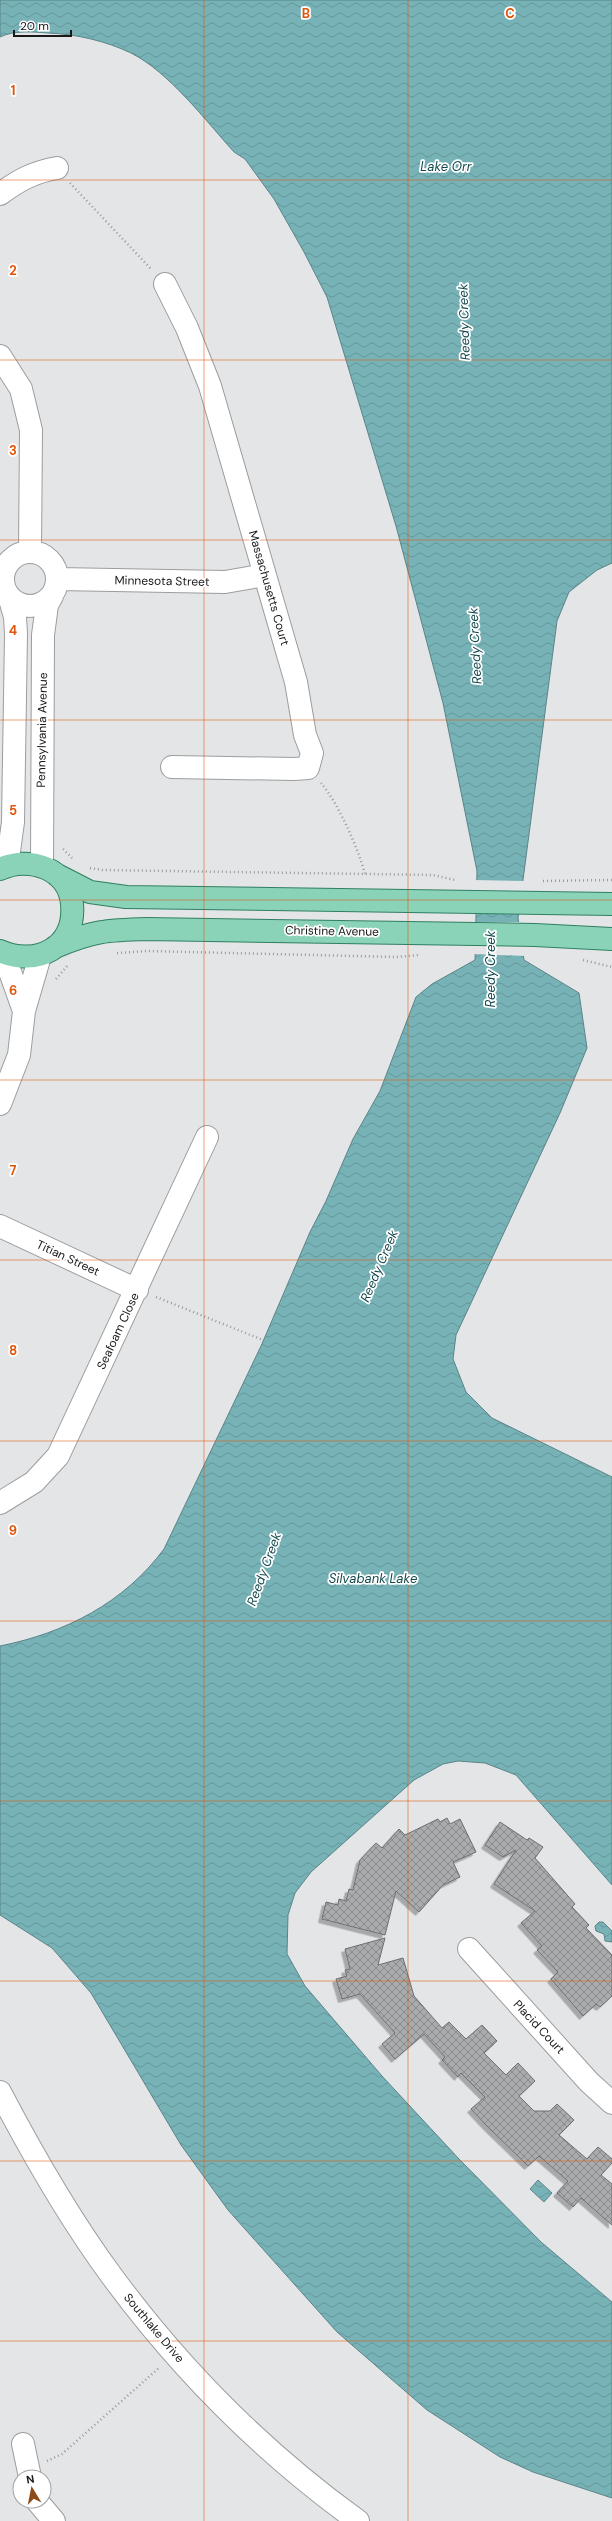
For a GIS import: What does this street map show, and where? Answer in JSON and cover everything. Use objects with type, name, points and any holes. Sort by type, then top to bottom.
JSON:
[{"type":"main road","points":[[3,867],[30,862],[50,870],[90,892],[126,897],[460,891],[534,902],[612,904]]},
{"type":"main road","points":[[48,951],[66,935],[72,920],[72,903],[67,888],[50,870]]},
{"type":"main road","name":"Christine Avenue","points":[[0,952],[26,958],[48,951],[84,935],[105,930],[535,935],[612,939]]},
{"type":"street","points":[[0,194],[21,179],[39,171],[57,168]]},
{"type":"street","name":"Massachusetts Court","points":[[165,284],[187,328],[210,386],[294,676],[305,735],[312,753],[308,768]]},
{"type":"street","points":[[0,356],[21,389],[31,430],[30,552]]},
{"type":"street","points":[[3,867],[13,822],[16,634],[15,617],[4,585],[8,563],[22,553],[38,553],[52,563],[55,588],[46,602],[31,607],[22,606],[4,585]]},
{"type":"street","name":"Minnesota Street","points":[[55,588],[225,582],[265,575]]},
{"type":"street","name":"Pennsylvania Avenue","points":[[50,870],[44,624],[47,605],[55,588]]},
{"type":"street","points":[[172,767],[283,770],[308,768]]},
{"type":"street","points":[[0,1104],[20,1055],[24,1011],[48,951]]},
{"type":"street","points":[[0,952],[9,969],[24,1011]]},
{"type":"street","name":"Seafoam Close","points":[[0,1503],[34,1482],[58,1456],[137,1290],[207,1136]]},
{"type":"street","name":"Titian Street","points":[[0,1226],[137,1290]]},
{"type":"street","name":"Placid Court","points":[[469,1949],[579,2071],[612,2103]]},
{"type":"street","name":"Southlake Drive","points":[[0,2092],[38,2163],[95,2252],[175,2354],[244,2426],[323,2496],[358,2521]]},
{"type":"street","points":[[23,2444],[28,2469]]},
{"type":"street","points":[[44,2509],[54,2521]]},
{"type":"path","points":[[57,168],[165,284]]},
{"type":"path","points":[[308,768],[328,790],[362,862],[365,874]]},
{"type":"path","points":[[59,842],[68,855],[76,861]]},
{"type":"path","points":[[88,867],[102,870],[433,875],[460,891]]},
{"type":"path","points":[[541,881],[612,880]]},
{"type":"path","points":[[110,953],[147,951],[396,957],[426,954]]},
{"type":"path","points":[[50,981],[54,980],[72,962]]},
{"type":"path","points":[[137,1290],[263,1340]]},
{"type":"path","points":[[36,2469],[62,2454],[175,2354]]},
{"type":"water","name":"Silvabank Lake","points":[[0,0],[612,0],[612,563],[597,570],[569,592],[557,621],[518,918],[524,960],[579,993],[587,1048],[560,1113],[456,1335],[453,1359],[466,1392],[492,1418],[612,1477],[612,1885],[516,1775],[485,1763],[458,1761],[443,1764],[414,1780],[311,1872],[295,1893],[288,1915],[287,1954],[305,1986],[382,2076],[459,2159],[541,2242],[612,2302],[612,2498],[533,2472],[500,2457],[427,2410],[337,2332],[228,2210],[181,2145],[91,1993],[52,1948],[0,1915],[0,1646],[47,1633],[70,1624],[91,1613],[112,1600],[131,1585],[164,1549],[261,1346],[310,1232],[326,1201],[353,1139],[380,1091],[416,997],[432,984],[475,960],[477,871],[443,703],[396,526],[327,297],[304,252],[274,199],[245,159],[234,152],[173,84],[159,72],[145,61],[131,53],[91,39],[69,35],[30,32],[11,33],[0,37]]},
{"type":"water","points":[[599,1922],[603,1922],[612,1931],[612,1942],[605,1941],[604,1934],[596,1931],[595,1926]]},
{"type":"water","points":[[538,2180],[552,2193],[544,2202],[530,2189]]},
{"type":"pier","points":[[474,880],[526,881],[521,912],[474,913]]},
{"type":"pier","points":[[474,922],[521,922],[525,956],[473,954]]},
{"type":"building","points":[[447,1818],[450,1824],[460,1819],[476,1852],[453,1862],[460,1877],[443,1885],[419,1912],[396,1891],[385,1935],[322,1919],[326,1902],[338,1905],[339,1899],[346,1901],[349,1889],[353,1890],[360,1860],[376,1843],[382,1848],[399,1829],[405,1835],[438,1819],[440,1822]]},
{"type":"building","points":[[500,1822],[527,1840],[529,1838],[543,1847],[535,1858],[575,1904],[572,1907],[589,1925],[586,1928],[612,1955],[612,1996],[600,2007],[596,2004],[583,2016],[551,1979],[558,1972],[537,1950],[542,1946],[521,1923],[535,1911],[494,1884],[516,1850],[503,1857],[485,1845]]},
{"type":"building","points":[[385,1938],[378,1965],[403,1958],[414,1996],[442,2028],[449,2022],[466,2039],[482,2025],[497,2041],[484,2053],[506,2075],[518,2063],[535,2081],[519,2096],[534,2111],[550,2111],[557,2104],[574,2120],[559,2135],[587,2159],[598,2147],[612,2159],[612,2163],[601,2175],[612,2184],[612,2225],[581,2198],[573,2207],[557,2193],[568,2181],[539,2156],[528,2166],[487,2126],[471,2109],[485,2097],[461,2073],[458,2077],[442,2060],[445,2057],[424,2034],[395,2059],[382,2044],[395,2033],[360,1994],[342,1999],[336,1979],[347,1976],[345,1970],[350,1969],[345,1949]]},
{"type":"water label","name":"Lake Orr","points":[[446,166]]},
{"type":"water label","name":"Reedy Creek","points":[[464,322]]},
{"type":"water label","name":"Reedy Creek","points":[[475,646]]},
{"type":"water label","name":"Reedy Creek","points":[[490,969]]},
{"type":"water label","name":"Reedy Creek","points":[[379,1266]]},
{"type":"water label","name":"Reedy Creek","points":[[264,1569]]}]
